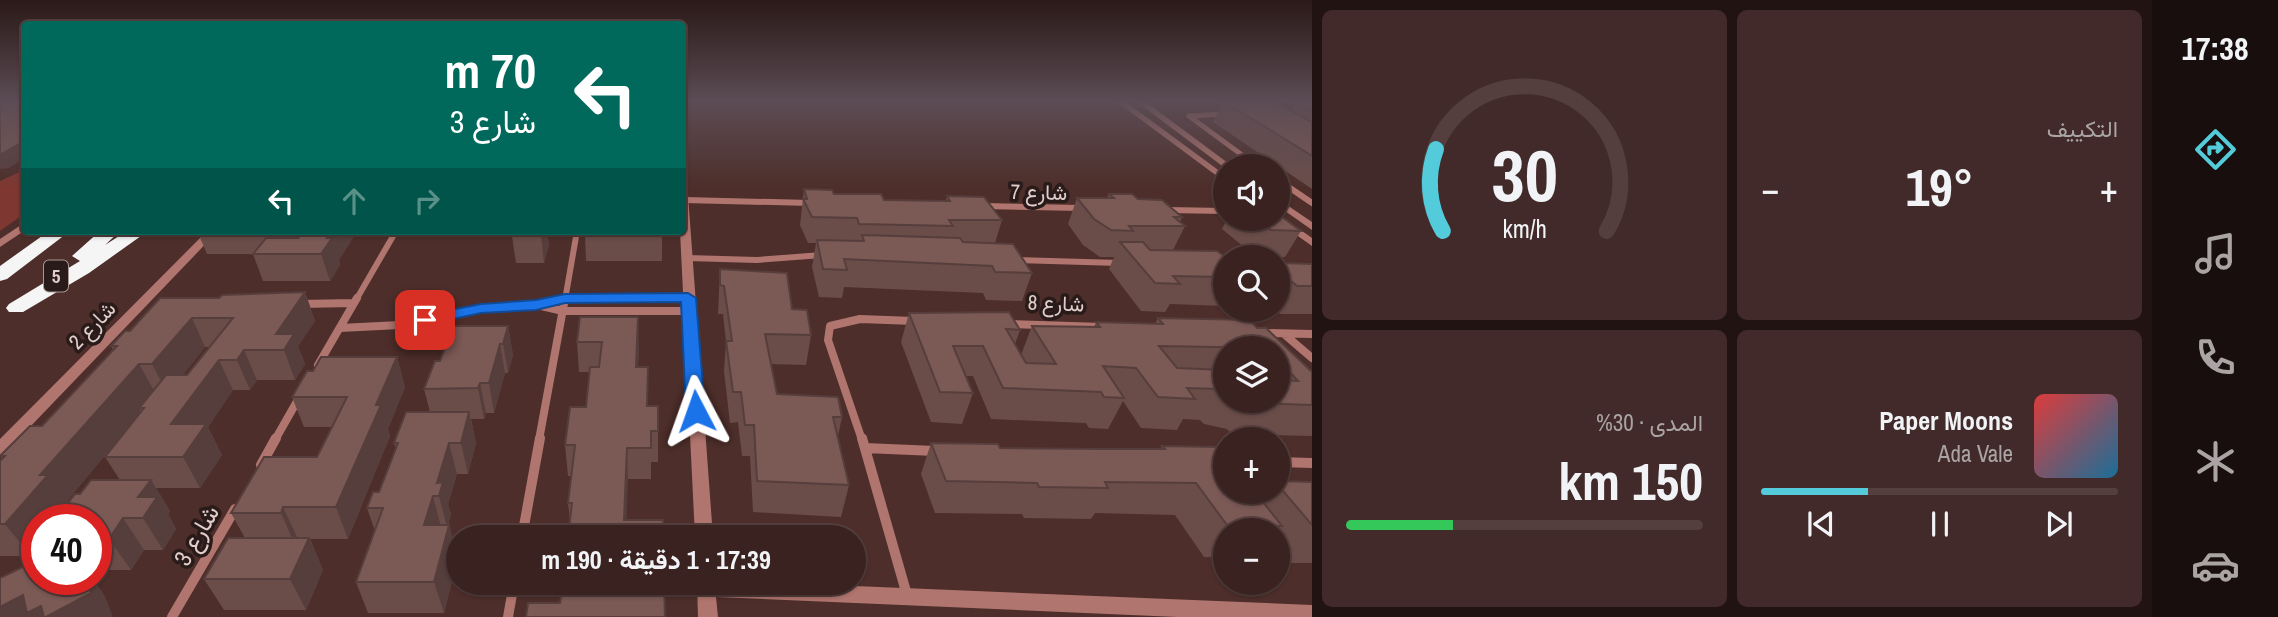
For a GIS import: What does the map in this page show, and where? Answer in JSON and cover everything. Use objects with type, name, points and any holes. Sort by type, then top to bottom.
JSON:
[{"type":"highway","name":"5","points":[[0,275],[55,235]]},
{"type":"highway","name":"5","points":[[8,314],[106,235]]},
{"type":"highway","points":[[8,314],[133,235]]},
{"type":"street","points":[[1160,131],[1213,170]]},
{"type":"street","points":[[1180,131],[1213,156]]},
{"type":"street","points":[[1209,131],[1241,154]]},
{"type":"street","points":[[1209,167],[1213,165]]},
{"type":"street","points":[[1290,188],[1312,203]]},
{"type":"street","points":[[686,200],[821,203]]},
{"type":"street","name":"شارع 7","points":[[972,206],[1093,209]]},
{"type":"street","points":[[1159,210],[1213,211]]},
{"type":"street","points":[[1290,211],[1312,227]]},
{"type":"street","points":[[1290,226],[1312,243]]},
{"type":"street","points":[[0,244],[21,228]]},
{"type":"street","name":"شارع 2","points":[[0,449],[148,305],[209,235]]},
{"type":"street","points":[[312,376],[394,235]]},
{"type":"street","points":[[524,525],[576,235]]},
{"type":"street","points":[[686,235],[703,525]]},
{"type":"street","points":[[687,258],[757,260],[804,255],[832,256]]},
{"type":"street","points":[[1010,260],[1127,263]]},
{"type":"street","points":[[340,328],[400,325],[481,308],[536,305],[565,298],[689,304]]},
{"type":"street","points":[[288,304],[354,303]]},
{"type":"street","points":[[536,305],[563,311],[689,304]]},
{"type":"street","points":[[907,596],[865,448],[828,340],[830,326],[853,319],[923,321]]},
{"type":"street","name":"شارع 8","points":[[1006,324],[1118,328]]},
{"type":"street","points":[[1256,333],[1312,334]]},
{"type":"street","points":[[1284,334],[1312,358]]},
{"type":"street","points":[[256,472],[305,388]]},
{"type":"street","points":[[865,448],[948,451]]},
{"type":"street","points":[[1290,462],[1312,463]]},
{"type":"street","name":"شارع 3","points":[[173,617],[242,497]]},
{"type":"street","points":[[866,594],[1312,614]]},
{"type":"street","points":[[508,617],[512,595]]},
{"type":"street","points":[[707,595],[708,617]]},
{"type":"shaded area","points":[[21,171],[21,216],[0,231],[0,181]]},
{"type":"building","points":[[0,131],[21,131],[21,143],[0,155]]},
{"type":"building","points":[[1271,131],[1312,131],[1312,156]]},
{"type":"building","points":[[804,189],[832,190],[834,194],[881,194],[884,200],[950,201],[947,196],[984,197],[1002,220],[949,220],[953,226],[859,224],[857,218],[812,217],[803,199],[807,199]]},
{"type":"building","points":[[1109,194],[1132,194],[1138,199],[1162,200],[1182,217],[1174,217],[1185,226],[1129,226],[1133,231],[1111,230],[1094,219],[1077,198],[1114,198]]},
{"type":"building","points":[[1290,223],[1301,231],[1290,231]]},
{"type":"building","points":[[301,235],[329,235],[327,238],[332,238],[321,254],[253,254],[266,238],[298,238]]},
{"type":"building","points":[[862,235],[960,238],[963,242],[1013,244],[1032,273],[995,272],[992,266],[844,259],[847,270],[823,269],[817,240],[864,241]]},
{"type":"building","points":[[1120,242],[1143,242],[1150,250],[1213,251],[1213,277],[1173,276],[1180,284],[1155,283]]},
{"type":"building","points":[[1290,263],[1312,264],[1312,286],[1297,286],[1290,280]]},
{"type":"building","points":[[720,269],[787,273],[792,309],[807,310],[811,335],[765,334],[777,394],[838,397],[842,417],[833,417],[849,485],[757,481],[754,425],[745,425],[741,392],[733,392],[726,341],[732,341],[724,286],[720,285]]},
{"type":"building","points":[[305,292],[276,334],[294,334],[284,350],[244,350],[237,360],[219,360],[171,424],[206,424],[183,457],[105,457],[166,375],[187,375],[233,318],[192,318],[152,364],[139,364],[40,475],[48,475],[5,524],[0,524],[0,461],[5,456],[0,456],[30,426],[42,426],[117,346],[111,346],[125,331],[130,331],[160,298],[219,298],[222,295]]},
{"type":"building","points":[[1009,312],[1020,330],[1006,329],[1026,363],[1056,364],[1032,326],[1100,327],[1096,322],[1163,324],[1158,318],[1213,319],[1213,322],[1252,322],[1257,328],[1266,328],[1274,336],[1213,336],[1213,347],[1159,346],[1177,368],[1213,370],[1213,389],[1187,388],[1195,399],[1158,397],[1136,368],[1103,366],[1124,398],[1104,397],[1101,392],[1003,388],[983,346],[953,346],[973,393],[940,392],[909,313]]},
{"type":"building","points":[[580,317],[638,317],[636,367],[648,367],[647,406],[658,406],[658,431],[651,431],[651,448],[627,448],[624,520],[663,520],[663,525],[569,525],[572,503],[568,503],[575,445],[565,445],[570,407],[586,407],[590,367],[599,367],[602,342],[577,342]]},
{"type":"building","points":[[453,326],[508,326],[489,383],[480,383],[478,388],[424,389],[435,361],[440,361]]},
{"type":"building","points":[[1290,351],[1312,372],[1312,405],[1290,404],[1290,381],[1298,381],[1290,372]]},
{"type":"building","points":[[321,357],[397,357],[376,405],[381,405],[336,507],[283,507],[281,513],[231,513],[264,457],[317,457],[347,397],[292,397],[307,371],[313,371]]},
{"type":"building","points":[[406,412],[469,412],[461,443],[449,443],[437,483],[443,482],[439,496],[433,496],[424,525],[446,525],[446,536],[434,582],[356,582],[383,508],[367,508],[373,492],[379,492],[398,443],[394,443]]},
{"type":"building","points":[[931,443],[998,444],[1000,448],[1213,447],[1213,504],[1265,504],[1276,518],[1222,518],[1196,483],[1105,482],[1108,488],[946,481]]},
{"type":"building","points":[[91,480],[151,480],[138,497],[157,497],[143,518],[123,518],[112,534],[112,504],[67,504],[75,494],[80,494]]},
{"type":"building","points":[[1290,481],[1312,482],[1312,525],[1290,499]]},
{"type":"building","points":[[228,538],[309,538],[290,579],[204,579]]},
{"type":"building","points":[[21,568],[23,595],[0,607],[0,578]]},
{"type":"building","points":[[23,595],[87,595],[46,617],[41,606],[27,613]]},
{"type":"building","points":[[561,595],[664,595],[665,617],[526,617],[528,603],[560,603]]},
{"type":"route","points":[[425,320],[481,308],[536,305],[565,298],[688,298],[696,411]]}]
